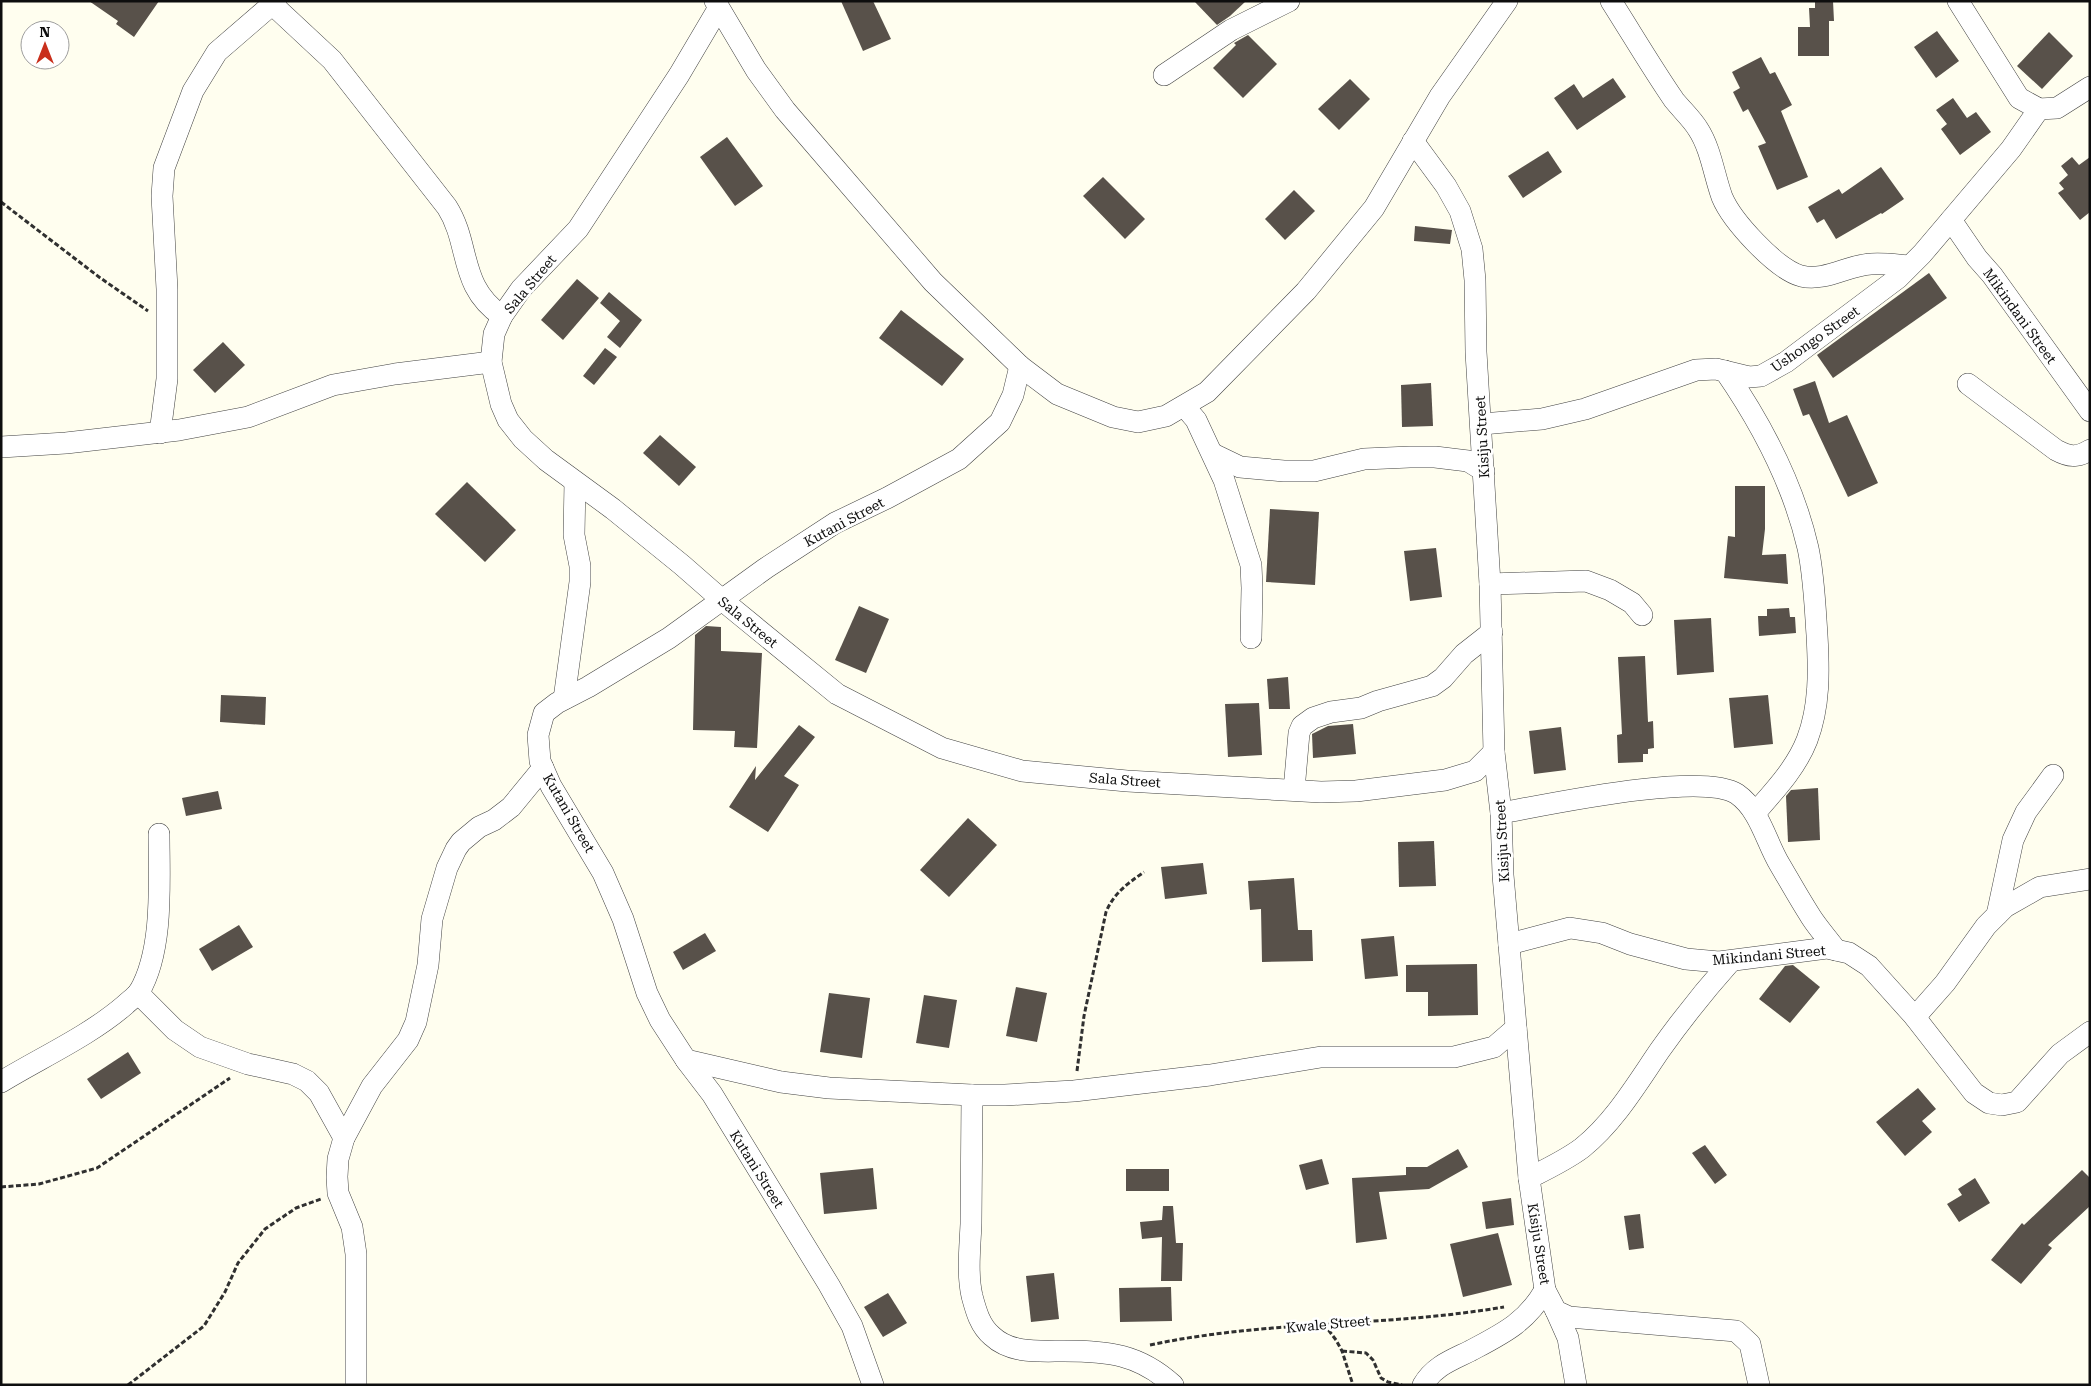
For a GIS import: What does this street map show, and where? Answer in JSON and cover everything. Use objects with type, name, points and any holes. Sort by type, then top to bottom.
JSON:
[{"type":"street","points":[[1164,76],[1230,30],[1289,1]]},
{"type":"street","points":[[717,5],[756,70],[785,110],[933,282],[1020,366],[1057,394],[1113,417],[1138,422],[1166,416],[1185,407],[1207,392],[1306,291],[1374,208],[1440,96],[1507,1]]},
{"type":"street","points":[[1611,1],[1676,102],[1698,129],[1705,142],[1723,198],[1730,212],[1771,256],[1788,270],[1802,276],[1821,276],[1853,266],[1872,264],[1909,266]]},
{"type":"street","points":[[1958,1],[2019,98],[2040,109],[2057,108],[2090,87]]},
{"type":"street","points":[[160,433],[167,379],[167,289],[162,196],[164,168],[193,92],[217,52],[275,3],[332,60],[448,207],[456,221],[472,281],[492,309],[502,316]]},
{"type":"street","name":"Sala Street","points":[[717,5],[674,83],[578,229],[521,289],[502,316],[494,334],[491,362],[501,404],[508,420],[523,439],[546,460],[682,565],[837,694],[942,748],[1022,771],[1126,781],[1321,792],[1356,792],[1445,780],[1475,771],[1494,752]]},
{"type":"street","name":"Ushongo Street","points":[[1482,424],[1542,419],[1585,409],[1686,373],[1707,369],[1749,377],[1761,376],[1778,367],[1898,278],[1951,220],[2011,149],[2040,109]]},
{"type":"street","name":"Kisiju Street","points":[[1413,141],[1446,186],[1460,211],[1472,249],[1475,280],[1476,352],[1482,424],[1490,584],[1494,752],[1501,813],[1503,875],[1529,1178],[1547,1301],[1568,1338],[1576,1385]]},
{"type":"street","name":"Mikindani Street","points":[[1951,220],[2090,411]]},
{"type":"street","points":[[1,448],[160,433],[248,417],[333,385],[396,374],[491,362]]},
{"type":"street","name":"Kutani Street","points":[[874,1385],[852,1326],[829,1285],[712,1094],[686,1060],[660,1020],[647,993],[623,919],[604,873],[551,786],[540,761],[538,735],[544,713],[564,699],[588,688],[669,638],[766,568],[835,523],[887,498],[959,459],[1000,422],[1013,395],[1020,366]]},
{"type":"street","points":[[1725,371],[1751,409],[1777,458],[1796,504],[1808,550],[1818,653],[1818,696],[1808,739],[1793,768],[1755,812]]},
{"type":"street","points":[[1968,384],[2056,450],[2068,456],[2080,456],[2090,450]]},
{"type":"street","points":[[1185,407],[1196,420],[1224,480],[1251,565],[1251,638]]},
{"type":"street","points":[[1213,454],[1240,467],[1284,471],[1314,471],[1364,459],[1410,457],[1435,457],[1468,461],[1484,471]]},
{"type":"street","points":[[564,699],[580,582],[580,566],[574,535],[575,482]]},
{"type":"street","points":[[1490,584],[1586,581],[1610,590],[1632,603],[1642,615]]},
{"type":"street","points":[[1294,790],[1299,733],[1302,726],[1313,718],[1322,715],[1361,708],[1378,701],[1432,686],[1443,678],[1464,654],[1492,632]]},
{"type":"street","points":[[356,1385],[356,1254],[352,1227],[338,1193],[338,1159],[344,1138],[372,1086],[408,1040],[416,1022],[428,965],[432,919],[446,868],[456,849],[479,827],[494,820],[511,808],[543,768]]},
{"type":"street","points":[[1997,915],[2013,840],[2026,812],[2053,775]]},
{"type":"street","points":[[1501,813],[1652,787],[1720,789],[1736,794],[1755,812],[1783,870],[1812,919],[1836,950]]},
{"type":"street","points":[[1,1082],[114,1014],[138,993],[148,970],[156,938],[160,904],[160,834]]},
{"type":"street","points":[[1915,1017],[1945,983],[1986,926],[2005,907],[2040,887],[2090,879]]},
{"type":"street","name":"Mikindani Street","points":[[1509,944],[1570,928],[1602,933],[1630,944],[1686,959],[1731,961],[1827,948],[1849,953],[1869,966],[1915,1017],[1974,1093],[1989,1103],[2002,1105],[2017,1102],[2060,1054],[2090,1032]]},
{"type":"street","points":[[1529,1178],[1562,1162],[1582,1147],[1618,1111],[1660,1050],[1708,987],[1731,961]]},
{"type":"street","points":[[138,993],[175,1030],[200,1047],[248,1064],[293,1074],[307,1081],[319,1093],[344,1138]]},
{"type":"street","points":[[686,1060],[780,1082],[829,1088],[972,1095],[1074,1091],[1210,1075],[1321,1057],[1454,1057],[1494,1047],[1516,1028]]},
{"type":"street","points":[[972,1095],[970,1252],[972,1294],[979,1320],[992,1336],[1007,1347],[1034,1351],[1102,1352],[1119,1355],[1144,1363],[1173,1385]]},
{"type":"street","points":[[1424,1385],[1429,1375],[1440,1366],[1510,1329],[1547,1301],[1569,1317],[1736,1331],[1750,1344],[1759,1385]]},
{"type":"path","points":[[1,202],[99,278],[167,324]]},
{"type":"path","points":[[1074,1091],[1084,1016],[1106,912],[1111,900],[1124,886],[1144,872]]},
{"type":"path","points":[[1,1187],[39,1184],[97,1168],[216,1089],[248,1064]]},
{"type":"path","points":[[128,1385],[204,1326],[225,1292],[238,1263],[265,1229],[296,1208],[338,1193]]},
{"type":"path","name":"Kwale Street","points":[[1119,1355],[1147,1346],[1186,1338],[1324,1323],[1426,1316],[1547,1301]]},
{"type":"path","points":[[1324,1323],[1342,1351],[1353,1385]]},
{"type":"path","points":[[1342,1351],[1366,1353],[1373,1360],[1382,1378],[1388,1382],[1402,1385]]},
{"type":"building","points":[[89,1],[159,1],[134,37],[116,24],[118,21]]},
{"type":"building","points":[[841,1],[873,1],[891,39],[863,51]]},
{"type":"building","points":[[1194,1],[1246,1],[1217,25]]},
{"type":"building","points":[[1815,1],[1833,1],[1834,21],[1829,21],[1829,56],[1798,56],[1798,27],[1810,27],[1809,8],[1815,8]]},
{"type":"building","points":[[1937,31],[1959,61],[1936,78],[1914,47]]},
{"type":"building","points":[[2049,32],[2073,56],[2042,89],[2017,66]]},
{"type":"building","points":[[1248,35],[1277,64],[1243,98],[1213,68],[1236,45],[1234,43]]},
{"type":"building","points":[[1761,57],[1770,74],[1775,72],[1792,105],[1781,111],[1808,177],[1777,190],[1758,146],[1766,143],[1748,109],[1743,112],[1733,92],[1740,88],[1732,72]]},
{"type":"building","points":[[1613,78],[1626,97],[1577,130],[1554,98],[1574,84],[1583,98]]},
{"type":"building","points":[[1350,79],[1370,99],[1339,130],[1318,109]]},
{"type":"building","points":[[1953,98],[1967,118],[1976,112],[1991,132],[1960,155],[1941,129],[1947,124],[1936,110]]},
{"type":"building","points":[[727,137],[763,186],[735,206],[700,157]]},
{"type":"building","points":[[1548,151],[1562,172],[1523,198],[1508,176]]},
{"type":"building","points":[[2072,157],[2079,165],[2090,157],[2090,212],[2080,220],[2058,193],[2064,189],[2059,183],[2068,175],[2061,166]]},
{"type":"building","points":[[1881,167],[1904,199],[1882,214],[1836,239],[1824,219],[1817,223],[1808,207],[1839,189],[1842,194]]},
{"type":"building","points":[[1103,177],[1145,219],[1125,239],[1083,196]]},
{"type":"building","points":[[1294,190],[1315,211],[1285,240],[1265,219]]},
{"type":"building","points":[[1415,226],[1452,230],[1450,244],[1414,241]]},
{"type":"building","points":[[1929,273],[1947,298],[1833,378],[1817,355]]},
{"type":"building","points":[[577,279],[599,298],[563,340],[541,320]]},
{"type":"building","points":[[609,292],[642,320],[620,348],[607,337],[620,321],[600,303]]},
{"type":"building","points":[[901,310],[964,359],[942,386],[879,338]]},
{"type":"building","points":[[223,342],[245,365],[215,393],[193,370]]},
{"type":"building","points":[[605,348],[617,357],[594,385],[583,376]]},
{"type":"building","points":[[1815,381],[1829,423],[1847,415],[1878,483],[1848,497],[1809,414],[1803,416],[1793,389]]},
{"type":"building","points":[[1431,383],[1433,426],[1402,427],[1401,385]]},
{"type":"building","points":[[660,435],[696,467],[679,486],[643,453]]},
{"type":"building","points":[[467,482],[516,530],[485,562],[435,514]]},
{"type":"building","points":[[1735,486],[1765,486],[1765,529],[1762,555],[1786,554],[1788,584],[1724,578],[1728,536],[1735,537]]},
{"type":"building","points":[[1270,509],[1319,512],[1315,585],[1266,582]]},
{"type":"building","points":[[1436,548],[1442,597],[1410,601],[1404,551]]},
{"type":"building","points":[[859,606],[889,619],[866,673],[835,660]]},
{"type":"building","points":[[1789,608],[1790,617],[1795,617],[1796,633],[1759,636],[1758,616],[1767,616],[1767,609]]},
{"type":"building","points":[[1711,618],[1714,672],[1677,675],[1674,620]]},
{"type":"building","points":[[706,626],[721,627],[721,651],[762,653],[757,748],[734,747],[735,731],[693,730],[695,635]]},
{"type":"building","points":[[1645,656],[1648,722],[1653,721],[1654,748],[1648,749],[1648,754],[1643,754],[1643,762],[1618,763],[1617,735],[1622,734],[1618,657]]},
{"type":"building","points":[[1288,677],[1290,709],[1269,709],[1267,679]]},
{"type":"building","points":[[221,695],[266,697],[265,725],[220,722]]},
{"type":"building","points":[[1768,695],[1773,744],[1734,748],[1729,698]]},
{"type":"building","points":[[1259,703],[1262,755],[1228,757],[1225,704]]},
{"type":"building","points":[[1353,724],[1356,754],[1313,758],[1312,734],[1328,726]]},
{"type":"building","points":[[799,725],[815,737],[784,776],[799,785],[768,832],[729,807],[756,766],[755,780]]},
{"type":"building","points":[[1561,727],[1566,770],[1534,774],[1529,731]]},
{"type":"building","points":[[1818,788],[1820,840],[1788,842],[1786,796],[1791,790]]},
{"type":"building","points":[[218,791],[222,809],[186,816],[182,798]]},
{"type":"building","points":[[968,818],[997,845],[949,897],[920,870]]},
{"type":"building","points":[[1434,841],[1436,886],[1399,887],[1398,842]]},
{"type":"building","points":[[1203,863],[1207,894],[1165,899],[1161,867]]},
{"type":"building","points":[[1294,878],[1298,930],[1312,930],[1313,961],[1262,962],[1261,909],[1250,910],[1248,881]]},
{"type":"building","points":[[239,925],[253,947],[212,971],[199,949]]},
{"type":"building","points":[[705,933],[716,951],[683,970],[673,952]]},
{"type":"building","points":[[1394,936],[1398,976],[1365,979],[1361,939]]},
{"type":"building","points":[[1477,964],[1478,1015],[1428,1016],[1428,992],[1406,992],[1406,965]]},
{"type":"building","points":[[1793,965],[1820,987],[1790,1023],[1759,999],[1785,966]]},
{"type":"building","points":[[1016,987],[1047,993],[1037,1042],[1006,1036]]},
{"type":"building","points":[[829,993],[870,998],[862,1058],[820,1052]]},
{"type":"building","points":[[924,995],[957,1000],[949,1048],[916,1043]]},
{"type":"building","points":[[128,1052],[141,1073],[101,1099],[87,1079]]},
{"type":"building","points":[[1918,1088],[1936,1109],[1922,1121],[1932,1132],[1905,1156],[1876,1122]]},
{"type":"building","points":[[1705,1145],[1727,1175],[1715,1184],[1692,1153]]},
{"type":"building","points":[[1458,1149],[1468,1167],[1429,1189],[1379,1192],[1387,1239],[1356,1243],[1352,1178],[1406,1175],[1406,1167],[1427,1167]]},
{"type":"building","points":[[1322,1159],[1329,1184],[1306,1190],[1299,1165]]},
{"type":"building","points":[[873,1168],[877,1209],[824,1214],[820,1173]]},
{"type":"building","points":[[1126,1169],[1169,1169],[1169,1191],[1126,1191]]},
{"type":"building","points":[[2082,1170],[2090,1178],[2090,1206],[2048,1245],[2052,1248],[2021,1284],[1991,1260],[2022,1223],[2024,1225]]},
{"type":"building","points":[[1975,1178],[1990,1203],[1959,1222],[1947,1204],[1962,1195],[1958,1189]]},
{"type":"building","points":[[1511,1198],[1514,1225],[1486,1229],[1482,1202]]},
{"type":"building","points":[[1163,1206],[1173,1206],[1176,1243],[1183,1243],[1182,1281],[1161,1281],[1162,1237],[1142,1239],[1140,1222],[1162,1220]]},
{"type":"building","points":[[1640,1214],[1644,1248],[1629,1250],[1624,1216]]},
{"type":"building","points":[[1498,1233],[1512,1285],[1463,1297],[1450,1244]]},
{"type":"building","points":[[1054,1273],[1059,1319],[1031,1322],[1026,1276]]},
{"type":"building","points":[[1171,1287],[1172,1321],[1120,1322],[1119,1288]]},
{"type":"building","points":[[888,1293],[907,1323],[883,1337],[864,1307]]}]
